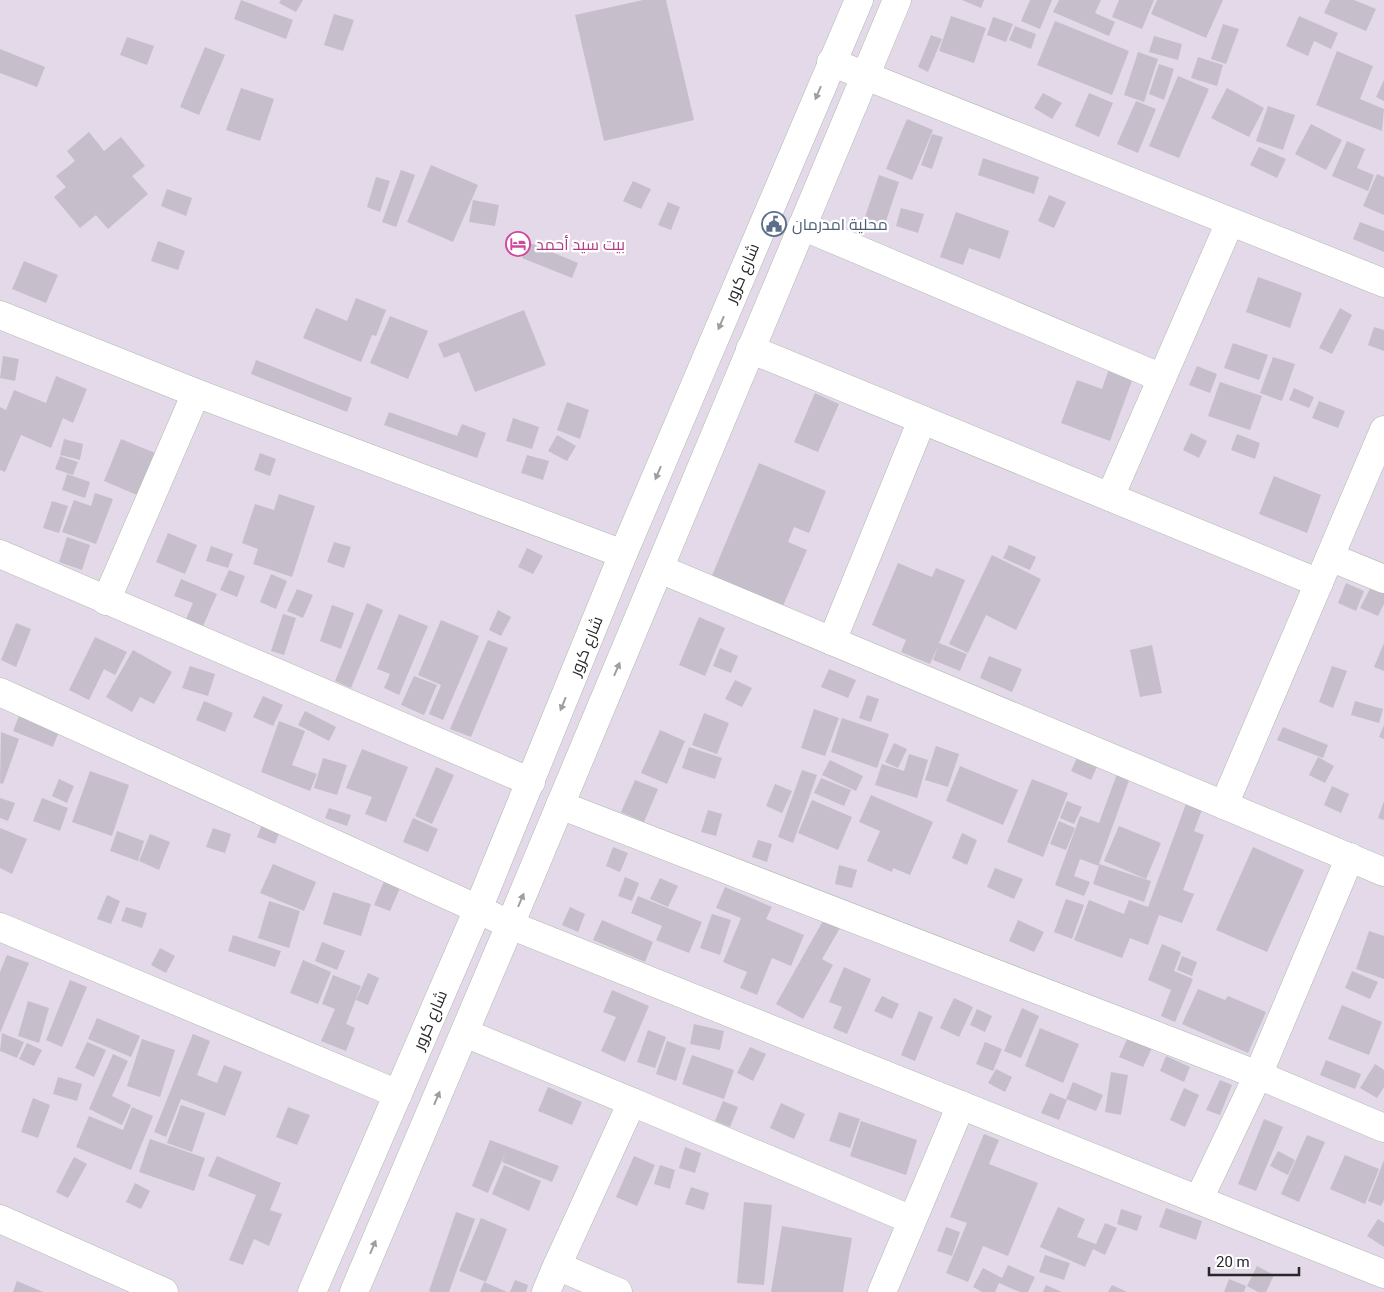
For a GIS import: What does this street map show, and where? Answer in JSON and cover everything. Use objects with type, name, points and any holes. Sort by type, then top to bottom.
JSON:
[{"type":"street","name":"شارع كرور","points":[[312,1292],[478,909],[623,554],[859,0]]},
{"type":"street","points":[[354,1292],[660,569],[769,302],[897,0]]},
{"type":"street","points":[[831,62],[1384,283]]},
{"type":"street","points":[[1110,497],[1230,222]]},
{"type":"street","points":[[802,226],[1162,378]]},
{"type":"street","points":[[734,290],[769,302]]},
{"type":"street","points":[[0,315],[196,393],[623,554]]},
{"type":"street","points":[[750,349],[1319,583]]},
{"type":"street","points":[[106,601],[196,393]]},
{"type":"street","points":[[832,641],[922,420]]},
{"type":"street","points":[[1224,805],[1384,430]]},
{"type":"street","points":[[0,554],[531,782]]},
{"type":"street","points":[[1330,557],[1384,579]]},
{"type":"street","points":[[660,569],[1384,872]]},
{"type":"street","points":[[0,692],[510,925],[1384,1274]]},
{"type":"street","points":[[560,804],[1258,1075],[1384,1128]]},
{"type":"street","points":[[1199,1199],[1258,1075],[1350,858]]},
{"type":"street","points":[[0,927],[398,1094]]},
{"type":"street","points":[[465,1032],[912,1220]]},
{"type":"street","points":[[546,1292],[632,1102]]},
{"type":"street","points":[[882,1292],[961,1105]]},
{"type":"street","points":[[0,1219],[164,1292]]},
{"type":"street","points":[[557,1266],[618,1292]]},
{"type":"building","points":[[241,0],[293,20],[286,39],[234,19]]},
{"type":"building","points":[[281,0],[303,0],[296,12],[279,3]]},
{"type":"building","points":[[643,0],[666,0],[694,120],[604,141],[575,15]]},
{"type":"building","points":[[962,0],[984,0],[981,8]]},
{"type":"building","points":[[1030,0],[1052,0],[1040,29],[1021,21]]},
{"type":"building","points":[[1059,0],[1101,0],[1095,13],[1115,22],[1109,36],[1053,12]]},
{"type":"building","points":[[1119,0],[1154,0],[1142,29],[1112,17]]},
{"type":"building","points":[[1157,0],[1223,0],[1206,38],[1151,14]]},
{"type":"building","points":[[1330,0],[1354,0],[1376,9],[1366,31],[1324,13]]},
{"type":"building","points":[[334,14],[354,20],[343,51],[324,45]]},
{"type":"building","points":[[951,16],[986,28],[974,63],[939,51]]},
{"type":"building","points":[[1299,16],[1338,33],[1331,49],[1314,41],[1308,56],[1286,46]]},
{"type":"building","points":[[993,17],[1013,24],[1006,42],[987,35]]},
{"type":"building","points":[[1055,21],[1129,51],[1112,95],[1037,65]]},
{"type":"building","points":[[1223,24],[1239,29],[1226,64],[1211,59]]},
{"type":"building","points":[[1015,26],[1036,34],[1031,49],[1009,40]]},
{"type":"building","points":[[931,35],[942,39],[928,72],[918,67]]},
{"type":"building","points":[[1154,36],[1182,44],[1178,60],[1149,52]]},
{"type":"building","points":[[127,37],[154,46],[147,65],[120,55]]},
{"type":"building","points":[[205,47],[225,55],[199,115],[180,107]]},
{"type":"building","points":[[0,49],[45,67],[37,87],[0,73]]},
{"type":"building","points":[[1337,51],[1373,66],[1360,99],[1384,109],[1382,131],[1316,105]]},
{"type":"building","points":[[1138,52],[1158,59],[1144,102],[1124,95]]},
{"type":"building","points":[[1198,57],[1223,65],[1217,86],[1191,78]]},
{"type":"building","points":[[1159,64],[1174,69],[1164,100],[1149,94]]},
{"type":"building","points":[[1178,76],[1209,89],[1179,158],[1149,146]]},
{"type":"building","points":[[1384,80],[1384,101],[1376,97]]},
{"type":"building","points":[[241,88],[274,99],[260,141],[226,130]]},
{"type":"building","points":[[1227,88],[1264,108],[1249,137],[1211,118]]},
{"type":"building","points":[[1043,93],[1062,103],[1052,119],[1034,108]]},
{"type":"building","points":[[1089,93],[1113,103],[1099,137],[1075,126]]},
{"type":"building","points":[[1136,101],[1156,109],[1138,153],[1117,144]]},
{"type":"building","points":[[1268,106],[1295,115],[1283,150],[1256,141]]},
{"type":"building","points":[[907,119],[933,130],[912,180],[886,169]]},
{"type":"building","points":[[1311,124],[1342,140],[1326,170],[1295,154]]},
{"type":"building","points":[[89,132],[104,151],[121,137],[145,166],[132,176],[148,194],[108,229],[96,215],[80,228],[54,197],[66,187],[56,176],[75,161],[67,151]]},
{"type":"building","points":[[932,134],[943,137],[932,169],[921,165]]},
{"type":"building","points":[[1347,141],[1365,149],[1357,168],[1374,175],[1368,191],[1332,176]]},
{"type":"building","points":[[1259,147],[1286,159],[1277,178],[1250,165]]},
{"type":"building","points":[[983,158],[1039,177],[1034,194],[978,175]]},
{"type":"building","points":[[431,165],[478,185],[453,242],[407,222]]},
{"type":"building","points":[[401,170],[415,175],[396,227],[382,222]]},
{"type":"building","points":[[1377,174],[1384,177],[1384,215],[1363,206]]},
{"type":"building","points":[[879,175],[899,182],[883,230],[863,223]]},
{"type":"building","points":[[376,177],[390,181],[380,212],[367,207]]},
{"type":"building","points":[[633,181],[651,189],[641,209],[623,201]]},
{"type":"building","points":[[167,189],[192,198],[186,216],[161,206]]},
{"type":"building","points":[[1049,195],[1066,202],[1054,228],[1038,221]]},
{"type":"building","points":[[473,200],[499,205],[495,226],[469,222]]},
{"type":"building","points":[[668,202],[680,207],[671,230],[658,225]]},
{"type":"building","points":[[901,208],[924,214],[918,233],[896,226]]},
{"type":"building","points":[[956,212],[1009,231],[1000,259],[969,248],[963,265],[940,257]]},
{"type":"building","points":[[1360,222],[1384,231],[1384,252],[1353,239]]},
{"type":"building","points":[[158,241],[185,251],[178,270],[151,261]]},
{"type":"building","points":[[528,242],[578,263],[572,278],[522,258]]},
{"type":"building","points":[[24,261],[58,275],[46,303],[12,289]]},
{"type":"building","points":[[1258,277],[1302,293],[1290,328],[1246,312]]},
{"type":"building","points":[[356,298],[386,310],[376,336],[372,335],[361,362],[303,338],[316,308],[347,321]]},
{"type":"building","points":[[1340,308],[1352,315],[1332,354],[1319,348]]},
{"type":"building","points":[[524,310],[546,365],[475,392],[459,352],[444,358],[438,344]]},
{"type":"building","points":[[390,316],[428,331],[408,379],[370,363]]},
{"type":"building","points":[[1374,327],[1384,330],[1384,351],[1368,345]]},
{"type":"building","points":[[1233,343],[1268,355],[1259,380],[1224,368]]},
{"type":"building","points":[[3,356],[19,359],[15,381],[0,378]]},
{"type":"building","points":[[1273,357],[1295,364],[1282,401],[1260,393]]},
{"type":"building","points":[[256,360],[352,398],[347,412],[251,374]]},
{"type":"building","points":[[1197,366],[1217,374],[1210,393],[1189,385]]},
{"type":"building","points":[[1109,369],[1133,378],[1110,441],[1061,423],[1077,380],[1102,389]]},
{"type":"building","points":[[56,376],[87,389],[73,423],[63,418],[51,448],[21,435],[5,472],[0,470],[0,407],[6,410],[14,390],[46,403]]},
{"type":"building","points":[[1220,382],[1262,396],[1250,430],[1208,416]]},
{"type":"building","points":[[1294,388],[1314,397],[1309,408],[1289,400]]},
{"type":"building","points":[[815,393],[839,404],[818,452],[794,442]]},
{"type":"building","points":[[1319,401],[1345,411],[1338,428],[1312,418]]},
{"type":"building","points":[[567,402],[589,410],[580,439],[557,430]]},
{"type":"building","points":[[389,412],[457,436],[462,424],[486,433],[477,458],[384,425]]},
{"type":"building","points":[[513,418],[539,427],[532,449],[506,441]]},
{"type":"building","points":[[1191,433],[1207,441],[1199,458],[1183,450]]},
{"type":"building","points":[[1237,434],[1260,443],[1255,459],[1231,450]]},
{"type":"building","points":[[557,435],[576,446],[567,461],[548,451]]},
{"type":"building","points":[[64,439],[83,444],[80,460],[60,455]]},
{"type":"building","points":[[121,439],[155,453],[137,495],[104,481]]},
{"type":"building","points":[[260,453],[276,459],[270,476],[254,470]]},
{"type":"building","points":[[527,455],[549,461],[543,480],[521,473]]},
{"type":"building","points":[[60,456],[78,462],[73,475],[55,469]]},
{"type":"building","points":[[759,463],[826,491],[809,533],[794,527],[788,542],[807,550],[782,608],[711,578]]},
{"type":"building","points":[[67,474],[90,482],[85,498],[62,490]]},
{"type":"building","points":[[1274,476],[1321,495],[1307,533],[1259,514]]},
{"type":"building","points":[[95,493],[113,499],[96,544],[62,532],[74,500],[91,506]]},
{"type":"building","points":[[279,494],[315,506],[292,577],[253,564],[258,549],[242,543],[255,504],[274,510]]},
{"type":"building","points":[[52,501],[68,506],[59,533],[43,528]]},
{"type":"building","points":[[168,533],[197,545],[185,574],[156,562]]},
{"type":"building","points":[[67,537],[90,545],[82,570],[59,562]]},
{"type":"building","points":[[334,542],[351,547],[344,568],[327,562]]},
{"type":"building","points":[[1009,545],[1036,557],[1030,570],[1003,558]]},
{"type":"building","points":[[211,546],[233,554],[228,568],[206,561]]},
{"type":"building","points":[[527,548],[543,556],[533,574],[518,567]]},
{"type":"building","points":[[992,555],[1041,579],[1016,630],[986,615],[968,653],[949,644]]},
{"type":"building","points":[[898,563],[932,577],[936,568],[965,580],[939,643],[967,654],[960,671],[933,660],[938,646],[930,664],[901,652],[906,640],[872,625]]},
{"type":"building","points":[[229,570],[245,576],[237,597],[220,590]]},
{"type":"building","points":[[271,574],[287,581],[276,609],[260,602]]},
{"type":"building","points":[[181,579],[217,594],[203,626],[186,619],[193,603],[174,596]]},
{"type":"building","points":[[1346,583],[1364,591],[1356,611],[1338,603]]},
{"type":"building","points":[[1371,587],[1384,593],[1384,604],[1378,616],[1360,608]]},
{"type":"building","points":[[297,589],[313,595],[303,618],[287,611]]},
{"type":"building","points":[[367,603],[383,610],[351,688],[335,681]]},
{"type":"building","points":[[332,605],[354,613],[341,649],[320,641]]},
{"type":"building","points":[[498,610],[511,617],[501,636],[489,630]]},
{"type":"building","points":[[283,614],[296,618],[284,655],[271,651]]},
{"type":"building","points":[[399,614],[428,626],[399,695],[384,688],[390,674],[377,669]]},
{"type":"building","points":[[699,617],[725,628],[705,676],[679,665]]},
{"type":"building","points":[[441,620],[479,636],[443,720],[429,714],[441,685],[418,675]]},
{"type":"building","points":[[16,623],[31,629],[16,667],[1,660]]},
{"type":"building","points":[[95,637],[127,652],[115,675],[104,669],[89,700],[69,690]]},
{"type":"building","points":[[488,640],[508,648],[471,737],[450,729]]},
{"type":"building","points":[[1384,643],[1384,671],[1374,667]]},
{"type":"building","points":[[1152,645],[1162,693],[1140,697],[1130,650]]},
{"type":"building","points":[[720,648],[738,656],[731,673],[713,666]]},
{"type":"building","points":[[133,650],[172,672],[154,704],[140,697],[132,712],[106,697]]},
{"type":"building","points":[[989,656],[1022,669],[1012,692],[980,678]]},
{"type":"building","points":[[190,666],[215,674],[208,696],[182,688]]},
{"type":"building","points":[[1332,666],[1347,671],[1333,708],[1319,702]]},
{"type":"building","points":[[829,669],[856,680],[848,698],[821,687]]},
{"type":"building","points":[[414,676],[437,685],[424,715],[401,705]]},
{"type":"building","points":[[735,680],[752,688],[742,707],[725,699]]},
{"type":"building","points":[[867,695],[879,699],[871,722],[859,718]]},
{"type":"building","points":[[263,696],[283,705],[273,726],[253,717]]},
{"type":"building","points":[[204,701],[233,713],[225,732],[196,720]]},
{"type":"building","points":[[1355,701],[1383,709],[1379,723],[1351,715]]},
{"type":"building","points":[[814,709],[839,718],[825,756],[801,748]]},
{"type":"building","points":[[21,711],[61,726],[53,747],[13,731]]},
{"type":"building","points":[[305,711],[336,727],[329,741],[298,725]]},
{"type":"building","points":[[704,713],[729,723],[717,754],[692,745]]},
{"type":"building","points":[[842,718],[889,734],[877,768],[831,752]]},
{"type":"building","points":[[279,721],[305,731],[292,765],[317,774],[310,791],[261,772]]},
{"type":"building","points":[[1384,725],[1384,739],[1379,737]]},
{"type":"building","points":[[1283,727],[1328,745],[1323,758],[1277,740]]},
{"type":"building","points":[[660,730],[685,741],[667,784],[641,773]]},
{"type":"building","points":[[1,732],[19,739],[3,784],[0,783]]},
{"type":"building","points":[[894,743],[907,749],[898,768],[885,762]]},
{"type":"building","points":[[936,746],[959,754],[948,787],[925,780]]},
{"type":"building","points":[[689,747],[722,758],[715,779],[682,768]]},
{"type":"building","points":[[362,749],[408,767],[386,822],[365,814],[372,797],[346,788]]},
{"type":"building","points":[[1079,753],[1099,762],[1091,780],[1071,771]]},
{"type":"building","points":[[909,754],[928,760],[917,798],[875,785],[882,764],[904,771]]},
{"type":"building","points":[[1318,757],[1334,766],[1325,783],[1309,775]]},
{"type":"building","points":[[323,758],[347,765],[337,795],[314,788]]},
{"type":"building","points":[[830,760],[863,776],[856,791],[822,775]]},
{"type":"building","points":[[960,766],[1018,790],[1003,825],[946,801]]},
{"type":"building","points":[[436,767],[454,775],[432,824],[415,816]]},
{"type":"building","points":[[802,770],[817,775],[793,843],[778,837]]},
{"type":"building","points":[[90,771],[129,785],[112,836],[72,822]]},
{"type":"building","points":[[1118,771],[1131,775],[1099,864],[1151,881],[1144,902],[1093,884],[1099,866],[1080,859],[1074,876],[1090,882],[1084,896],[1055,885],[1080,816],[1099,823]]},
{"type":"building","points":[[821,778],[851,790],[844,806],[814,793]]},
{"type":"building","points":[[59,779],[74,786],[67,803],[52,796]]},
{"type":"building","points":[[1032,779],[1068,793],[1043,857],[1007,842]]},
{"type":"building","points":[[635,780],[658,789],[644,822],[621,812]]},
{"type":"building","points":[[775,784],[792,791],[782,813],[766,806]]},
{"type":"building","points":[[1332,786],[1349,794],[1341,813],[1324,805]]},
{"type":"building","points":[[871,795],[933,822],[910,875],[893,868],[892,872],[867,861],[880,831],[859,822]]},
{"type":"building","points":[[0,798],[15,803],[8,821],[0,818]]},
{"type":"building","points":[[42,798],[68,808],[60,831],[33,821]]},
{"type":"building","points":[[812,800],[852,817],[838,850],[798,833]]},
{"type":"building","points":[[1067,801],[1082,807],[1074,824],[1060,818]]},
{"type":"building","points":[[1187,801],[1203,807],[1194,831],[1204,835],[1183,890],[1194,894],[1182,923],[1159,915],[1148,945],[1130,938],[1122,958],[1074,940],[1089,900],[1124,914],[1129,900],[1148,907]]},
{"type":"building","points":[[1384,801],[1384,820],[1378,818]]},
{"type":"building","points":[[329,808],[351,815],[347,826],[325,818]]},
{"type":"building","points":[[708,810],[722,814],[716,836],[701,832]]},
{"type":"building","points":[[413,818],[438,829],[428,852],[403,842]]},
{"type":"building","points":[[264,819],[282,826],[275,844],[257,837]]},
{"type":"building","points":[[1059,821],[1075,828],[1066,850],[1050,844]]},
{"type":"building","points":[[1119,826],[1161,843],[1146,879],[1104,861]]},
{"type":"building","points":[[0,828],[27,839],[12,874],[0,868]]},
{"type":"building","points":[[213,828],[231,834],[225,853],[206,847]]},
{"type":"building","points":[[117,831],[144,841],[138,861],[110,851]]},
{"type":"building","points":[[962,833],[977,840],[967,865],[952,858]]},
{"type":"building","points":[[150,834],[170,842],[159,870],[139,861]]},
{"type":"building","points":[[758,840],[772,844],[767,862],[752,857]]},
{"type":"building","points":[[613,847],[628,853],[620,872],[606,866]]},
{"type":"building","points":[[1253,847],[1304,870],[1267,952],[1216,930]]},
{"type":"building","points":[[273,864],[316,882],[304,911],[260,893]]},
{"type":"building","points":[[839,865],[857,870],[852,888],[835,884]]},
{"type":"building","points":[[995,868],[1023,879],[1014,899],[987,887]]},
{"type":"building","points":[[388,872],[404,879],[390,911],[374,905]]},
{"type":"building","points":[[625,877],[639,883],[632,901],[618,896]]},
{"type":"building","points":[[660,878],[678,886],[668,907],[650,899]]},
{"type":"building","points":[[725,887],[772,907],[766,919],[804,935],[791,966],[772,958],[757,995],[740,988],[747,972],[723,962],[741,918],[716,908]]},
{"type":"building","points":[[333,892],[371,904],[361,936],[323,924]]},
{"type":"building","points":[[107,895],[120,901],[111,924],[97,919]]},
{"type":"building","points":[[638,896],[702,922],[689,953],[656,940],[662,926],[631,913]]},
{"type":"building","points":[[1066,899],[1084,905],[1072,939],[1054,932]]},
{"type":"building","points":[[269,901],[300,911],[289,948],[258,938]]},
{"type":"building","points":[[126,907],[147,913],[142,928],[121,921]]},
{"type":"building","points":[[570,907],[585,914],[578,932],[562,925]]},
{"type":"building","points":[[712,914],[731,920],[720,955],[700,948]]},
{"type":"building","points":[[824,919],[840,928],[822,959],[833,965],[803,1019],[776,1004]]},
{"type":"building","points":[[602,920],[653,942],[645,962],[593,940]]},
{"type":"building","points":[[1018,920],[1044,932],[1034,952],[1009,941]]},
{"type":"building","points":[[1369,931],[1384,936],[1384,979],[1356,969]]},
{"type":"building","points":[[233,935],[281,951],[275,967],[228,951]]},
{"type":"building","points":[[322,942],[345,951],[337,970],[315,961]]},
{"type":"building","points":[[1162,944],[1181,952],[1174,971],[1193,979],[1175,1022],[1161,1016],[1171,990],[1148,980]]},
{"type":"building","points":[[160,948],[175,956],[166,973],[151,965]]},
{"type":"building","points":[[7,955],[29,963],[0,1033],[0,972]]},
{"type":"building","points":[[1182,956],[1197,962],[1192,976],[1177,970]]},
{"type":"building","points":[[303,960],[331,972],[318,1004],[290,993]]},
{"type":"building","points":[[844,967],[871,979],[847,1034],[833,1028],[842,1007],[829,1002]]},
{"type":"building","points":[[1352,971],[1378,982],[1370,999],[1345,988]]},
{"type":"building","points":[[368,973],[379,978],[368,1005],[356,1000]]},
{"type":"building","points":[[333,975],[361,986],[346,1024],[355,1028],[346,1051],[321,1041],[335,1009],[322,1004]]},
{"type":"building","points":[[70,980],[87,987],[62,1047],[46,1040]]},
{"type":"building","points":[[1198,989],[1225,1000],[1228,996],[1266,1012],[1248,1053],[1182,1024]]},
{"type":"building","points":[[612,990],[649,1006],[625,1062],[601,1051],[616,1017],[603,1012]]},
{"type":"building","points":[[882,996],[899,1004],[892,1019],[874,1011]]},
{"type":"building","points":[[954,998],[973,1007],[959,1037],[940,1028]]},
{"type":"building","points":[[28,1001],[49,1008],[39,1043],[18,1036]]},
{"type":"building","points":[[1342,1005],[1382,1022],[1369,1055],[1328,1039]]},
{"type":"building","points":[[1022,1008],[1039,1016],[1021,1058],[1004,1051]]},
{"type":"building","points":[[977,1009],[992,1016],[985,1032],[970,1025]]},
{"type":"building","points":[[919,1011],[933,1017],[915,1061],[901,1055]]},
{"type":"building","points":[[97,1018],[140,1036],[131,1057],[88,1039]]},
{"type":"building","points":[[694,1024],[724,1031],[720,1050],[690,1044]]},
{"type":"building","points":[[1040,1028],[1079,1044],[1063,1083],[1025,1066]]},
{"type":"building","points":[[648,1030],[666,1037],[655,1068],[637,1062]]},
{"type":"building","points":[[2,1033],[24,1042],[17,1058],[0,1051]]},
{"type":"building","points":[[193,1034],[210,1041],[197,1075],[217,1083],[224,1065],[242,1072],[225,1116],[181,1099],[166,1137],[154,1132]]},
{"type":"building","points":[[1128,1037],[1152,1048],[1143,1067],[1119,1057]]},
{"type":"building","points":[[142,1039],[175,1050],[160,1097],[127,1086]]},
{"type":"building","points":[[667,1041],[686,1048],[676,1081],[656,1074]]},
{"type":"building","points":[[87,1042],[106,1050],[94,1077],[75,1068]]},
{"type":"building","points":[[985,1042],[1002,1049],[993,1071],[976,1064]]},
{"type":"building","points":[[27,1043],[42,1050],[34,1066],[19,1059]]},
{"type":"building","points":[[750,1047],[766,1054],[753,1081],[737,1073]]},
{"type":"building","points":[[113,1054],[128,1061],[112,1096],[131,1105],[122,1125],[89,1109]]},
{"type":"building","points":[[692,1055],[734,1070],[724,1099],[682,1084]]},
{"type":"building","points":[[1166,1056],[1190,1067],[1184,1082],[1160,1071]]},
{"type":"building","points":[[1326,1060],[1361,1074],[1355,1089],[1320,1075]]},
{"type":"building","points":[[1375,1064],[1384,1070],[1384,1087],[1377,1098],[1360,1088]]},
{"type":"building","points":[[996,1069],[1012,1077],[1005,1092],[988,1083]]},
{"type":"building","points":[[1111,1072],[1128,1075],[1121,1115],[1105,1112]]},
{"type":"building","points":[[58,1077],[82,1084],[77,1101],[53,1094]]},
{"type":"building","points":[[1220,1080],[1232,1085],[1220,1115],[1206,1110]]},
{"type":"building","points":[[1073,1082],[1103,1095],[1096,1111],[1066,1099]]},
{"type":"building","points":[[548,1087],[582,1102],[572,1125],[538,1111]]},
{"type":"building","points":[[1184,1088],[1199,1095],[1185,1127],[1170,1120]]},
{"type":"building","points":[[1050,1093],[1067,1100],[1059,1120],[1041,1113]]},
{"type":"building","points":[[33,1098],[50,1105],[38,1138],[21,1132]]},
{"type":"building","points":[[723,1101],[738,1107],[730,1127],[715,1121]]},
{"type":"building","points":[[781,1103],[805,1114],[794,1139],[770,1128]]},
{"type":"building","points":[[181,1105],[205,1113],[192,1152],[167,1143]]},
{"type":"building","points":[[132,1107],[153,1116],[131,1170],[76,1147],[89,1116],[123,1130]]},
{"type":"building","points":[[288,1107],[310,1115],[297,1145],[276,1137]]},
{"type":"building","points":[[839,1112],[860,1119],[850,1148],[829,1141]]},
{"type":"building","points":[[1264,1119],[1283,1127],[1256,1191],[1238,1184]]},
{"type":"building","points":[[861,1121],[917,1140],[906,1175],[850,1156]]},
{"type":"building","points":[[984,1134],[999,1140],[989,1164],[1038,1183],[1008,1256],[983,1246],[968,1282],[946,1273],[967,1223],[950,1217]]},
{"type":"building","points":[[1307,1135],[1325,1142],[1299,1202],[1281,1194]]},
{"type":"building","points":[[150,1139],[205,1158],[194,1191],[139,1172]]},
{"type":"building","points":[[490,1140],[559,1166],[552,1182],[502,1162],[506,1151],[488,1193],[472,1186]]},
{"type":"building","points":[[685,1147],[701,1153],[695,1173],[679,1168]]},
{"type":"building","points":[[1278,1151],[1295,1160],[1288,1175],[1270,1166]]},
{"type":"building","points":[[1345,1155],[1379,1169],[1365,1204],[1330,1189]]},
{"type":"building","points":[[217,1156],[281,1183],[270,1210],[282,1214],[269,1246],[254,1239],[243,1265],[229,1260],[256,1195],[208,1176]]},
{"type":"building","points":[[634,1156],[655,1165],[637,1206],[616,1197]]},
{"type":"building","points":[[74,1157],[87,1164],[68,1198],[56,1192]]},
{"type":"building","points":[[1384,1160],[1384,1200],[1381,1206],[1368,1201]]},
{"type":"building","points":[[504,1165],[541,1181],[529,1211],[492,1194]]},
{"type":"building","points":[[660,1165],[675,1170],[670,1189],[654,1184]]},
{"type":"building","points":[[135,1183],[150,1191],[141,1209],[126,1202]]},
{"type":"building","points":[[691,1187],[709,1193],[704,1210],[685,1204]]},
{"type":"building","points":[[744,1202],[772,1205],[764,1285],[737,1283]]},
{"type":"building","points":[[1058,1207],[1085,1219],[1077,1237],[1096,1244],[1105,1223],[1117,1228],[1105,1255],[1093,1249],[1085,1267],[1040,1247]]},
{"type":"building","points":[[1166,1208],[1202,1221],[1196,1240],[1159,1227]]},
{"type":"building","points":[[1121,1209],[1142,1216],[1137,1231],[1117,1224]]},
{"type":"building","points":[[456,1212],[475,1219],[449,1292],[431,1292],[429,1291]]},
{"type":"building","points":[[481,1218],[507,1229],[486,1282],[459,1271]]},
{"type":"building","points":[[1378,1219],[1384,1223],[1384,1247],[1367,1236]]},
{"type":"building","points":[[782,1226],[852,1238],[843,1292],[771,1292]]},
{"type":"building","points":[[946,1227],[960,1232],[952,1256],[937,1251]]},
{"type":"building","points":[[1045,1255],[1070,1263],[1064,1280],[1039,1272]]},
{"type":"building","points":[[1008,1265],[1035,1277],[1028,1292],[1020,1292],[999,1283],[995,1292],[982,1292],[973,1287],[983,1268],[1002,1278]]},
{"type":"building","points":[[1257,1266],[1274,1275],[1266,1292],[1258,1292],[1247,1286]]},
{"type":"building","points":[[1229,1279],[1246,1286],[1244,1292],[1224,1292]]},
{"type":"building","points":[[515,1280],[528,1285],[526,1292],[510,1292]]},
{"type":"building","points":[[17,1281],[43,1292],[13,1292]]},
{"type":"building","points":[[484,1282],[507,1292],[480,1292]]},
{"type":"building","points":[[1046,1285],[1062,1292],[1043,1292]]},
{"type":"building","points":[[1112,1285],[1127,1292],[1108,1292]]},
{"type":"place","name":"محلية امدرمان","points":[[774,224]]},
{"type":"place","name":"بيت سيد أحمد","points":[[518,244]]}]
